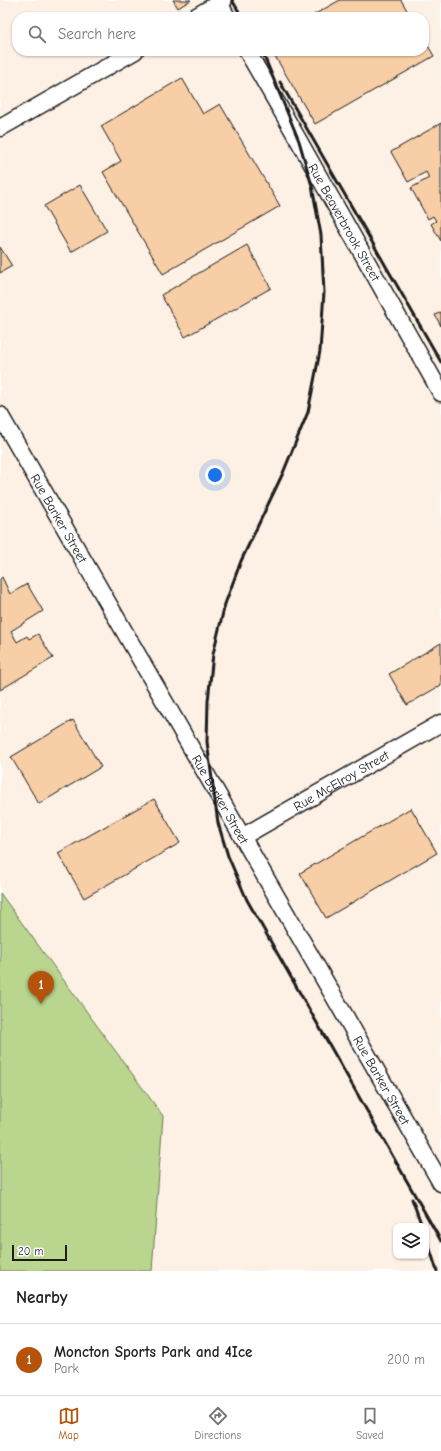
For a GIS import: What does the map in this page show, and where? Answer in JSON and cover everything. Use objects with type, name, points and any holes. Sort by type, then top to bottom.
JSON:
[{"type":"street","points":[[204,12],[222,2],[225,12]]},
{"type":"street","points":[[0,128],[126,56]]},
{"type":"street","name":"Rue Beaverbrook Street","points":[[250,56],[441,393]]},
{"type":"street","name":"Rue Barker Street","points":[[0,415],[441,1183]]},
{"type":"street","name":"Rue McElroy Street","points":[[242,838],[441,723]]},
{"type":"shaded area","points":[[0,0],[441,0],[441,1271],[152,1271],[163,1116],[0,893]]},
{"type":"green space","points":[[0,893],[163,1116],[152,1271],[0,1271]]},
{"type":"building","points":[[173,0],[191,0],[178,8]]},
{"type":"building","points":[[340,0],[401,0],[408,12],[319,12]]},
{"type":"building","points":[[429,48],[434,56],[315,124],[275,56],[429,56]]},
{"type":"building","points":[[182,78],[203,114],[220,104],[280,206],[163,274],[103,172],[121,161],[101,126]]},
{"type":"building","points":[[441,123],[441,241],[431,224],[436,221],[433,216],[428,219],[411,188],[429,178],[426,172],[408,182],[391,152]]},
{"type":"building","points":[[80,185],[107,231],[71,252],[44,206]]},
{"type":"building","points":[[247,245],[271,288],[185,337],[161,295]]},
{"type":"building","points":[[0,247],[12,266],[0,273]]},
{"type":"building","points":[[441,312],[441,326],[435,315]]},
{"type":"building","points":[[2,577],[10,594],[27,584],[43,611],[11,631],[17,642],[27,636],[29,639],[38,634],[53,658],[0,690],[0,579]]},
{"type":"building","points":[[441,643],[441,685],[407,705],[389,674]]},
{"type":"building","points":[[73,720],[101,767],[39,804],[11,757]]},
{"type":"building","points":[[154,799],[180,843],[84,898],[58,853]]},
{"type":"building","points":[[411,808],[437,853],[326,918],[300,873]]},
{"type":"railway","points":[[232,0],[239,12]]},
{"type":"railway","points":[[264,56],[299,141],[312,186],[321,235],[324,292],[320,351],[308,412],[283,473],[241,561],[225,604],[213,654],[208,701],[207,742],[218,823],[228,856],[247,900],[441,1241]]},
{"type":"railway","points":[[280,82],[441,362]]},
{"type":"railway","points":[[412,1199],[421,1223]]},
{"type":"railway","points":[[429,1246],[437,1271]]},
{"type":"place","name":"Moncton Sports Park and 4Ice","points":[[41,1004]]}]
